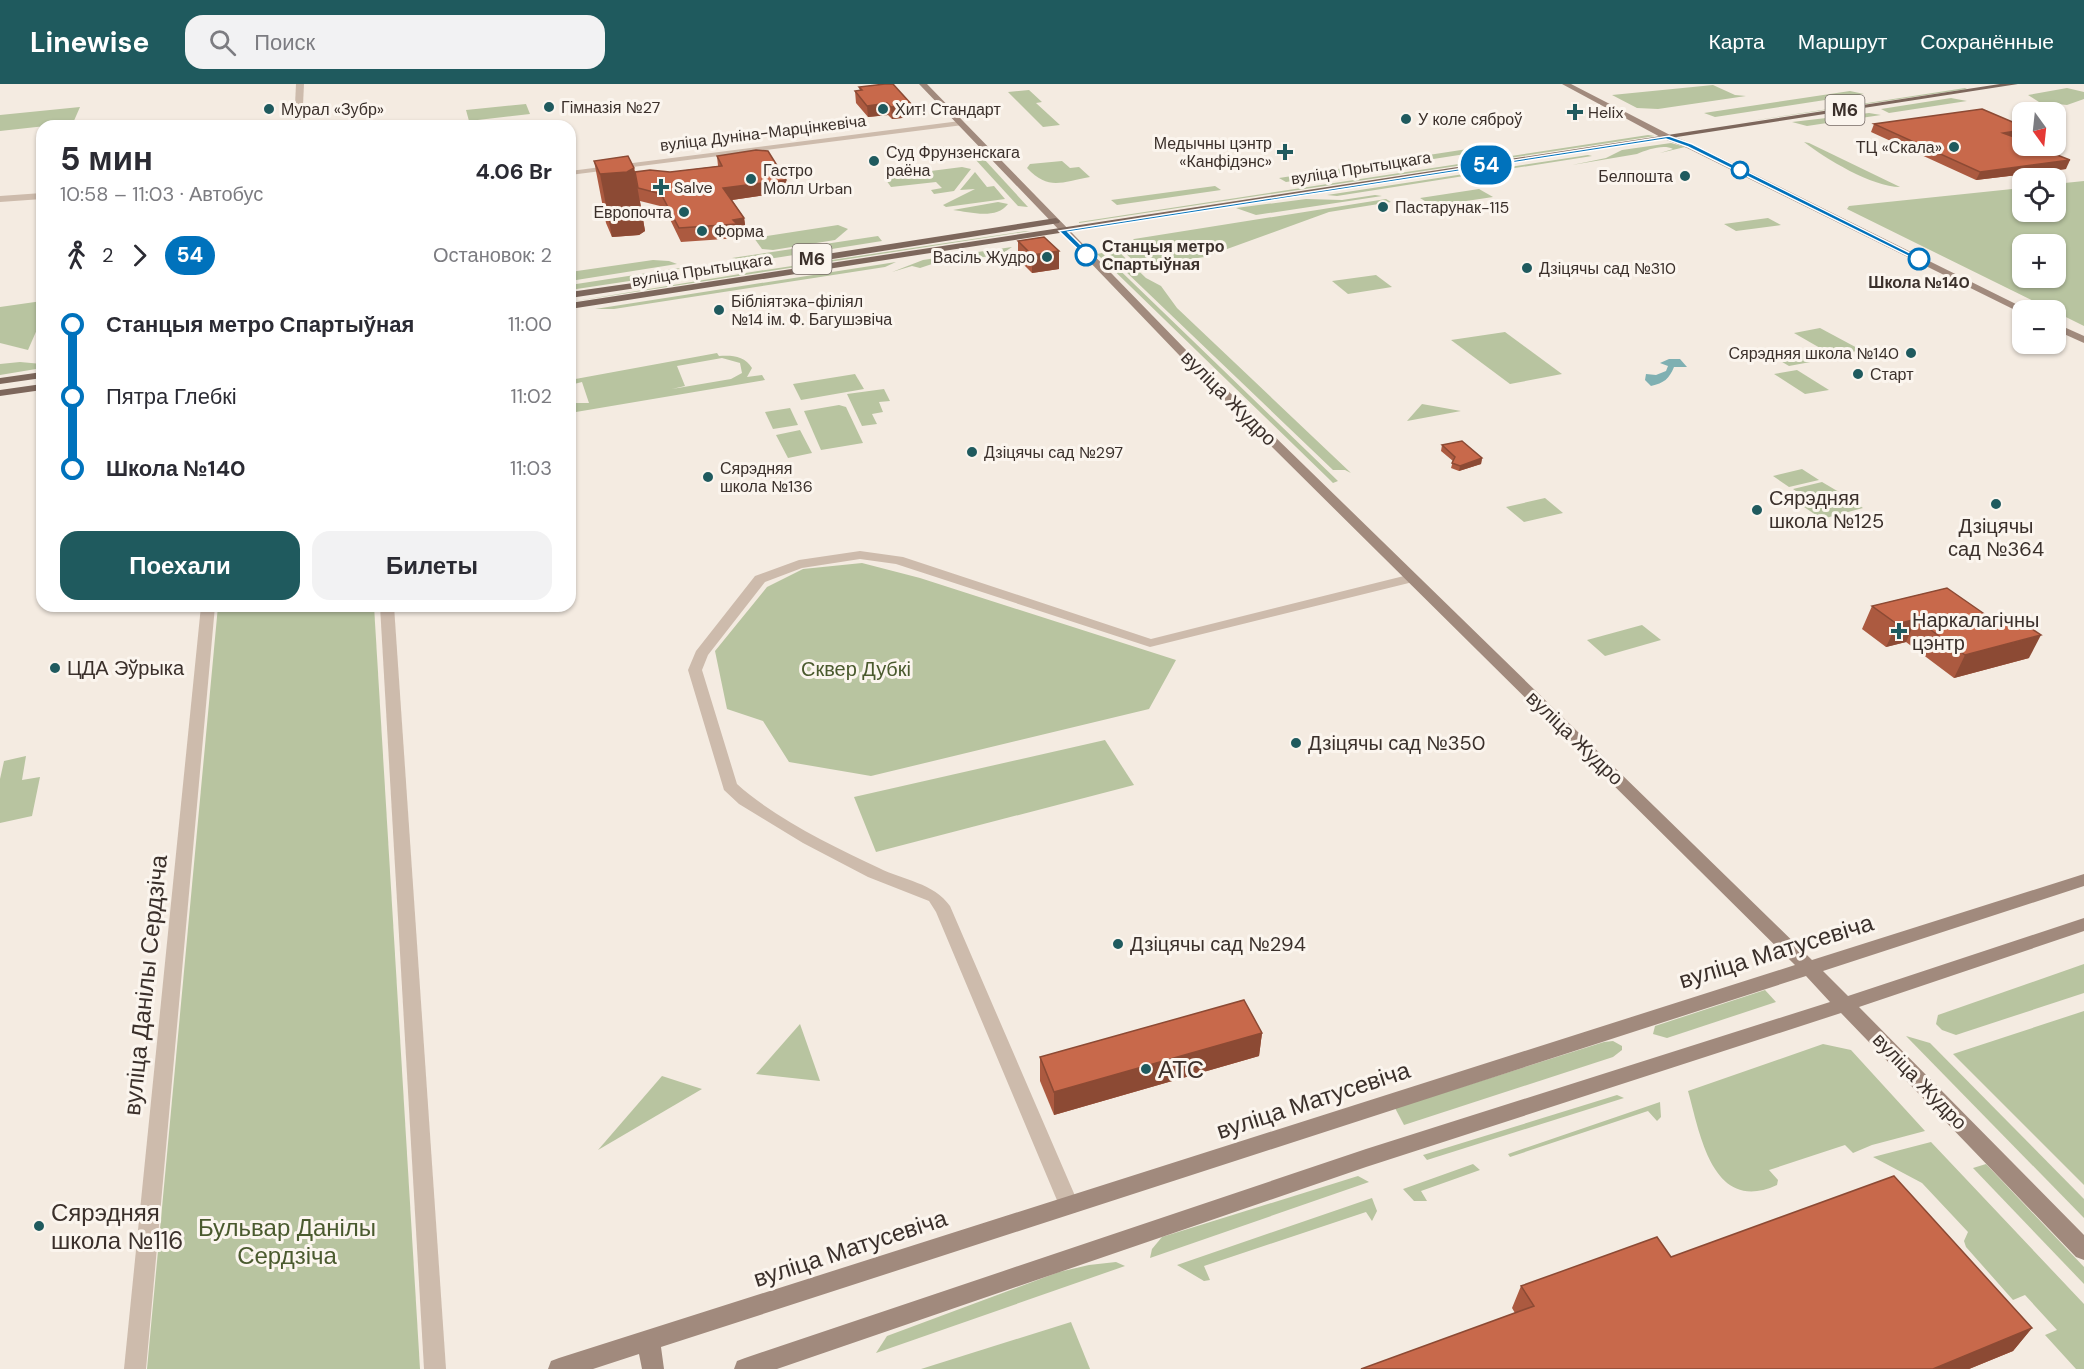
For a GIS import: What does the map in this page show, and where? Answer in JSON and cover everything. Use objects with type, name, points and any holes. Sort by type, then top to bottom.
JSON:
[{"type":"main road","name":"вуліца Жудро","points":[[923,84],[1062,231],[1811,970],[2084,1250]]},
{"type":"main road","points":[[1566,84],[1654,131],[1666,133]]},
{"type":"main road","points":[[1578,84],[1690,146],[2012,305]]},
{"type":"main road","name":"вуліца Прытыцкага","points":[[576,305],[1062,231],[1666,133],[1728,120],[1963,84]]},
{"type":"main road","name":"вуліца Прытыцкага","points":[[1666,133],[1677,136],[2014,84]]},
{"type":"main road","points":[[1728,120],[1743,126]]},
{"type":"main road","name":"вуліца Прытыцкага","points":[[576,295],[1654,131]]},
{"type":"main road","points":[[1677,136],[1690,146]]},
{"type":"main road","points":[[2066,331],[2084,340]]},
{"type":"main road","points":[[0,381],[36,376]]},
{"type":"main road","points":[[0,393],[36,388]]},
{"type":"main road","name":"вуліца Матусевіча","points":[[559,1369],[1811,970],[2084,880]]},
{"type":"main road","points":[[744,1369],[1386,1152],[1845,1004],[2084,924]]},
{"type":"main road","points":[[649,1342],[653,1369]]},
{"type":"street","points":[[298,120],[300,84]]},
{"type":"street","name":"вуліца Дуніна-Марцінкевіча","points":[[576,172],[960,123]]},
{"type":"street","points":[[0,199],[36,196]]},
{"type":"street","points":[[1069,1205],[944,910],[935,897],[874,873],[809,839],[745,800],[730,786],[695,670],[701,654],[760,579],[799,564],[860,555],[898,560],[1150,643],[1412,578]]},
{"type":"street","name":"вуліца Данілы Сердзіча","points":[[135,1369],[207,612]]},
{"type":"street","points":[[387,612],[435,1369]]},
{"type":"green space","points":[[1713,85],[1735,95],[1746,96],[1658,109],[1637,108],[1612,95]]},
{"type":"green space","points":[[1965,88],[1967,89],[1738,123]]},
{"type":"green space","points":[[2067,88],[2084,92],[2084,99],[2067,105],[2066,102],[2039,102],[2028,95]]},
{"type":"green space","points":[[1029,90],[1042,102],[1036,103],[1060,125],[1043,127],[1008,92]]},
{"type":"green space","points":[[1850,91],[1864,94],[1715,117],[1704,113]]},
{"type":"green space","points":[[1951,98],[1967,101],[1889,113],[1881,109]]},
{"type":"green space","points":[[526,104],[530,114],[469,120],[466,110]]},
{"type":"green space","points":[[80,107],[74,120],[36,120],[36,127],[0,131],[0,115]]},
{"type":"green space","points":[[1869,113],[1881,115],[1807,126],[1792,122]]},
{"type":"green space","points":[[1648,135],[1655,136],[1079,223],[1079,222]]},
{"type":"green space","points":[[1804,142],[1900,187],[1889,186],[1863,177],[1837,164]]},
{"type":"green space","points":[[1671,143],[1685,147],[1660,153],[1673,149],[1660,147],[1637,154],[1572,165],[1606,158],[1622,150]]},
{"type":"green space","points":[[1487,146],[1491,150],[1286,182],[1279,178]]},
{"type":"green space","points":[[1592,156],[1337,196],[1327,195]]},
{"type":"green space","points":[[975,159],[984,159],[1028,207],[1018,206]]},
{"type":"green space","points":[[1062,161],[1070,168],[1079,167],[1090,177],[1056,183],[1049,182],[1042,180],[1027,168],[1030,164]]},
{"type":"green space","points":[[962,167],[971,169],[954,191],[934,194],[931,190],[942,188],[936,182],[891,187],[884,177]]},
{"type":"green space","points":[[975,172],[987,187],[994,186],[1005,199],[946,207],[943,205],[975,189],[960,190]]},
{"type":"green space","points":[[2084,181],[2084,326],[2066,317],[2066,300],[2031,300],[1847,209],[1849,206],[2012,189],[2012,222],[2066,222],[2066,183]]},
{"type":"green space","points":[[1215,186],[1221,190],[1117,205],[1111,200]]},
{"type":"green space","points":[[1479,189],[1493,197],[1433,206],[1420,198]]},
{"type":"green space","points":[[1382,196],[1256,215],[1236,208],[1306,199],[1342,200]]},
{"type":"green space","points":[[1386,199],[1391,202],[1329,212],[1205,257],[1139,266],[1122,250],[1134,239]]},
{"type":"green space","points":[[998,202],[1008,204],[997,212],[990,213],[953,210]]},
{"type":"green space","points":[[1768,218],[1781,225],[1736,231],[1724,224]]},
{"type":"green space","points":[[838,225],[848,229],[835,240],[773,250],[762,249],[754,238]]},
{"type":"green space","points":[[1026,231],[1030,231],[576,301]]},
{"type":"green space","points":[[878,236],[882,241],[756,261],[732,258]]},
{"type":"green space","points":[[1012,247],[1000,255],[935,263],[920,268],[912,266],[892,272],[923,260]]},
{"type":"green space","points":[[1100,247],[1117,250],[1146,278],[1161,286],[1177,308],[1351,473],[1345,470],[1333,470]]},
{"type":"green space","points":[[1102,253],[1338,481],[1333,483],[1097,254]]},
{"type":"green space","points":[[653,260],[677,264],[576,280],[576,271]]},
{"type":"green space","points":[[896,262],[885,267],[614,309],[595,309]]},
{"type":"green space","points":[[680,268],[669,275],[576,289],[576,284]]},
{"type":"green space","points":[[1376,275],[1392,287],[1348,294],[1332,281]]},
{"type":"green space","points":[[36,302],[36,332],[28,350],[0,343],[0,307]]},
{"type":"green space","points":[[1820,328],[1861,350],[1834,356],[1794,333]]},
{"type":"green space","points":[[1505,332],[1562,374],[1510,384],[1451,340]]},
{"type":"green space","points":[[1805,351],[1821,360],[1789,366],[1774,357]]},
{"type":"green space","points":[[717,353],[719,356],[733,356],[746,361],[752,368],[747,377],[762,375],[765,380],[576,412],[576,403],[589,403],[582,382],[576,384],[576,379]],"holes":[[[722,358],[740,363],[742,373],[731,379],[672,389],[685,386],[677,366]]]},
{"type":"green space","points":[[36,363],[36,369],[0,375],[0,364]]},
{"type":"green space","points":[[1797,370],[1829,390],[1805,394],[1774,374]]},
{"type":"green space","points":[[855,374],[864,389],[801,400],[793,384]]},
{"type":"green space","points":[[884,389],[890,401],[879,402],[883,412],[872,414],[877,424],[862,426],[847,394]]},
{"type":"green space","points":[[1422,404],[1461,411],[1407,421]]},
{"type":"green space","points":[[839,405],[846,407],[863,443],[821,450],[804,411]]},
{"type":"green space","points":[[790,408],[798,425],[773,429],[765,412]]},
{"type":"green space","points":[[800,430],[812,453],[788,458],[776,435]]},
{"type":"green space","points":[[1802,469],[1819,480],[1789,487],[1773,476]]},
{"type":"green space","points":[[1822,482],[1839,492],[1809,500],[1793,489]]},
{"type":"green space","points":[[1842,495],[1863,508],[1822,519],[1801,505]]},
{"type":"green space","points":[[1545,498],[1563,513],[1524,522],[1506,507]]},
{"type":"green space","name":"Сквер Дубкі","points":[[862,563],[920,578],[1176,660],[1149,709],[871,776],[789,762],[763,721],[727,709],[715,651],[767,587],[803,569]]},
{"type":"green space","name":"Бульвар Данілы Сердзіча","points":[[217,612],[374,612],[420,1369],[147,1369]]},
{"type":"green space","points":[[1642,625],[1661,640],[1605,656],[1587,640]]},
{"type":"green space","points":[[1105,740],[1134,785],[876,852],[854,797]]},
{"type":"green space","points":[[26,756],[22,780],[40,777],[32,816],[0,823],[0,779],[4,761]]},
{"type":"green space","points":[[2084,964],[2084,993],[1956,1035],[1942,1030],[1936,1024],[1938,1015]]},
{"type":"green space","points":[[1765,990],[1776,1002],[1667,1038],[1653,1034],[1655,1026]]},
{"type":"green space","points":[[2084,1011],[2084,1185],[1953,1054]]},
{"type":"green space","points":[[800,1024],[820,1081],[756,1074]]},
{"type":"green space","points":[[1906,1036],[1930,1043],[2084,1199],[2084,1218]]},
{"type":"green space","points":[[1613,1041],[1622,1046],[1622,1050],[1613,1057],[1404,1125],[1395,1108],[1604,1042]]},
{"type":"green space","points":[[1823,1044],[1851,1050],[1925,1131],[1872,1145],[1853,1153],[1845,1145],[1769,1170],[1778,1180],[1777,1185],[1755,1191],[1737,1189],[1723,1180],[1704,1147],[1688,1091]]},
{"type":"green space","points":[[662,1076],[702,1089],[598,1150]]},
{"type":"green space","points":[[1617,1095],[1624,1098],[1427,1160],[1423,1155]]},
{"type":"green space","points":[[1660,1102],[1661,1117],[1657,1121],[1648,1111],[1510,1157],[1508,1154]]},
{"type":"green space","points":[[1931,1142],[2084,1304],[2084,1369],[2076,1369],[2045,1335],[2057,1330],[2025,1295],[2013,1300],[1966,1247],[1964,1241],[1968,1232],[1922,1183],[1873,1157]]},
{"type":"green space","points":[[1473,1164],[1480,1170],[1421,1191],[1427,1201],[1414,1201],[1403,1189]]},
{"type":"green space","points":[[1986,1164],[2084,1267],[2084,1284],[1973,1168]]},
{"type":"green space","points":[[1358,1176],[1369,1182],[1150,1258],[1152,1249],[1162,1237]]},
{"type":"green space","points":[[1372,1198],[1377,1211],[1372,1221],[1366,1212],[1204,1266],[1210,1280],[1204,1281],[1177,1265]]},
{"type":"green space","points":[[1116,1262],[1125,1266],[876,1353],[887,1336],[1059,1272]]},
{"type":"green space","points":[[1071,1322],[1090,1369],[921,1369]]},
{"type":"water","points":[[1669,359],[1680,359],[1687,367],[1674,367],[1666,380],[1651,386],[1645,380],[1646,374],[1656,375],[1666,371],[1668,366],[1660,363]]},
{"type":"building","points":[[893,84],[912,105],[891,107],[887,103],[867,106],[855,91],[862,90],[859,87]]},
{"type":"building","name":"ТЦ «Скала»","points":[[1982,109],[2012,122],[2012,132],[2003,133],[2012,136],[2012,156],[2060,156],[2070,160],[1980,172],[1874,124]]},
{"type":"building","points":[[756,150],[768,151],[786,180],[723,188],[744,218],[733,220],[737,224],[679,228],[661,194],[638,188],[635,172],[650,170],[670,172],[722,166],[717,156]]},
{"type":"building","points":[[628,156],[634,168],[627,172],[600,174],[594,161]]},
{"type":"building","points":[[1044,237],[1059,251],[1032,255],[1018,241]]},
{"type":"building","points":[[1462,441],[1482,458],[1460,466],[1452,463],[1455,457],[1442,445]]},
{"type":"building","points":[[1947,588],[1996,622],[2014,617],[2041,635],[1965,655],[1916,619],[1897,624],[1872,606]]},
{"type":"building","points":[[1244,1000],[1262,1033],[1054,1092],[1040,1057]]},
{"type":"building","points":[[1894,1176],[2032,1328],[1933,1369],[1361,1369],[1534,1306],[1521,1286],[1657,1237],[1671,1257]]},
{"type":"bus line","name":"54","points":[[1086,255],[1062,231],[1667,137],[1690,146],[1919,259]]},
{"type":"place","name":"Гімназія №27","points":[[549,107]]},
{"type":"place","name":"Мурал «Зубр»","points":[[269,109]]},
{"type":"place","name":"Хит! Стандарт","points":[[883,109]]},
{"type":"place","name":"Helix","points":[[1575,112]]},
{"type":"place","name":"У коле сяброў","points":[[1406,119]]},
{"type":"place","name":"ТЦ «Скала»","points":[[1954,147]]},
{"type":"place","name":"Медычны цэнтр «Канфідэнс»","points":[[1285,152]]},
{"type":"place","name":"Суд Фрунзенскага раёна","points":[[874,161]]},
{"type":"place","name":"Белпошта","points":[[1685,176]]},
{"type":"place","name":"Гастро Молл Urban","points":[[751,179]]},
{"type":"place","name":"Salve","points":[[661,187]]},
{"type":"place","name":"Пастарунак-115","points":[[1383,207]]},
{"type":"place","name":"Европочта","points":[[684,212]]},
{"type":"place","name":"Форма","points":[[702,231]]},
{"type":"place","name":"Станцыя метро Спартыўная","points":[[1086,255]]},
{"type":"place","name":"Васіль Жудро","points":[[1047,257]]},
{"type":"place","name":"Школа №140","points":[[1919,259]]},
{"type":"place","name":"Дзіцячы сад №310","points":[[1527,268]]},
{"type":"place","name":"Бібліятэка-філіял №14 ім. Ф. Багушэвіча","points":[[719,310]]},
{"type":"place","name":"Сярэдняя школа №140","points":[[1911,353]]},
{"type":"place","name":"Старт","points":[[1858,374]]},
{"type":"place","name":"Дзіцячы сад №297","points":[[972,452]]},
{"type":"place","name":"Сярэдняя школа №136","points":[[708,477]]},
{"type":"place","name":"Дзіцячы сад №364","points":[[1996,504]]},
{"type":"place","name":"Сярэдняя школа №125","points":[[1757,510]]},
{"type":"place","name":"Наркалагічны цэнтр","points":[[1899,631]]},
{"type":"place","name":"ЦДА Эўрыка","points":[[55,668]]},
{"type":"place","name":"Дзіцячы сад №350","points":[[1296,743]]},
{"type":"place","name":"Дзіцячы сад №294","points":[[1118,944]]},
{"type":"place","name":"АТС","points":[[1146,1069]]},
{"type":"place","name":"Сярэдняя школа №116","points":[[39,1226]]}]
